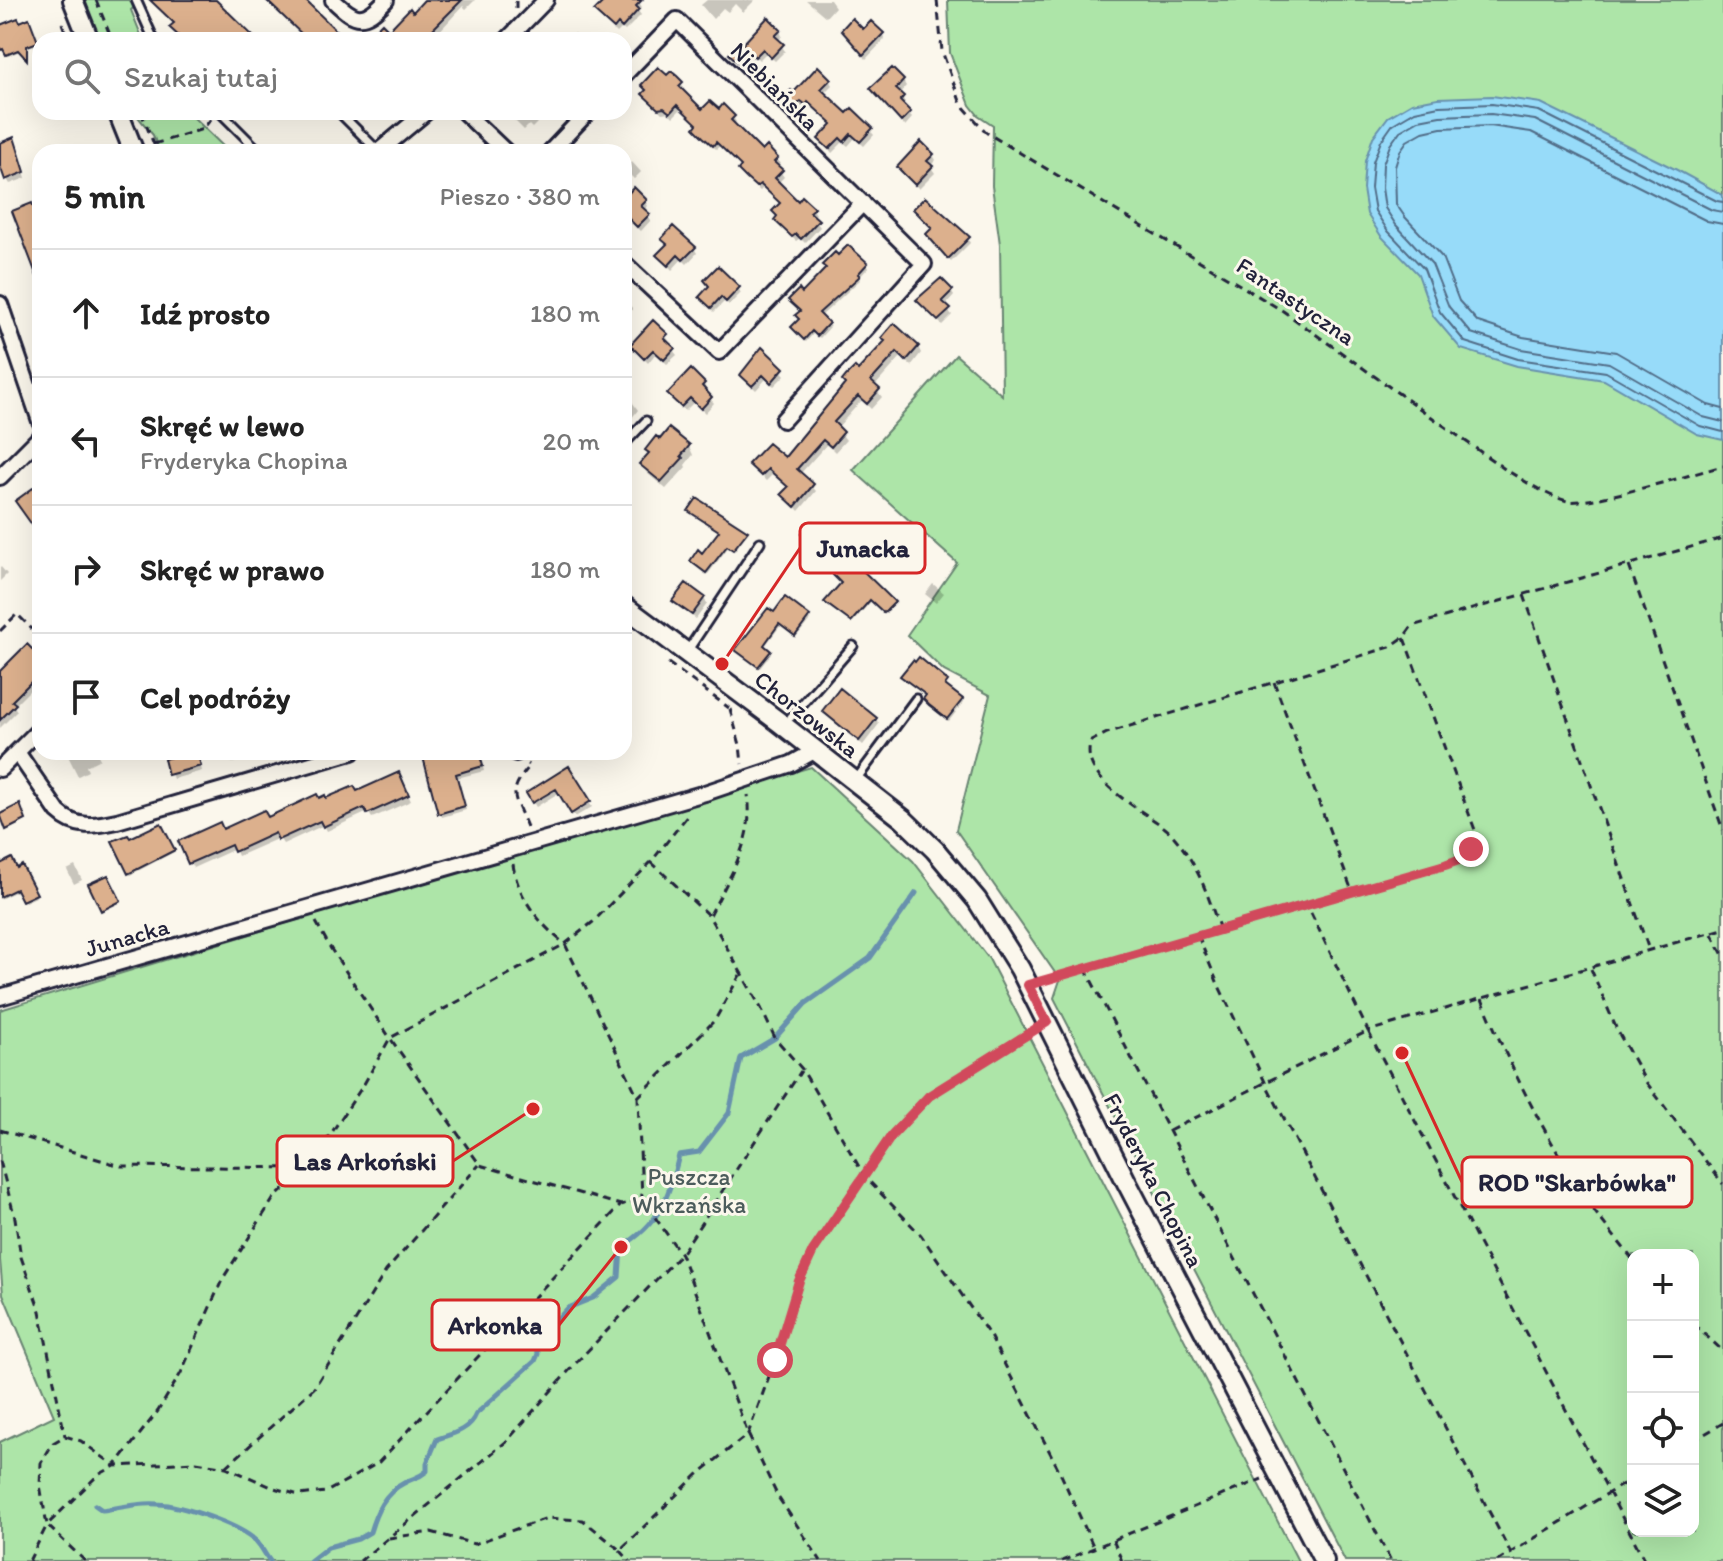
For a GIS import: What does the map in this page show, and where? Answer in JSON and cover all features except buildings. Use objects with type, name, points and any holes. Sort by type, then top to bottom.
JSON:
[{"type":"street","points":[[73,0],[86,32]]},
{"type":"street","points":[[333,0],[348,14],[363,18],[386,0]]},
{"type":"street","points":[[514,32],[540,2]]},
{"type":"street","name":"Niebiańska","points":[[632,67],[677,20],[924,264],[783,420]]},
{"type":"street","points":[[121,120],[131,144]]},
{"type":"street","points":[[388,144],[416,120]]},
{"type":"street","points":[[472,120],[498,144]]},
{"type":"street","points":[[558,144],[580,120]]},
{"type":"street","points":[[632,270],[719,352],[863,203]]},
{"type":"street","points":[[0,304],[7,345],[32,403]]},
{"type":"street","points":[[0,477],[32,445]]},
{"type":"street","name":"Chorzowska","points":[[632,612],[816,750],[919,835]]},
{"type":"street","points":[[0,769],[32,737]]},
{"type":"street","name":"Junacka","points":[[0,997],[705,793],[791,764],[816,750]]},
{"type":"street","points":[[17,752],[58,812],[65,819],[88,826],[117,821],[325,760]]},
{"type":"street","name":"Fryderyka Chopina","points":[[919,835],[977,900],[1005,943],[1324,1561]]},
{"type":"lane","points":[[136,0],[150,32]]},
{"type":"lane","points":[[227,120],[252,144]]},
{"type":"lane","points":[[347,120],[370,144]]},
{"type":"lane","points":[[632,436],[646,421]]},
{"type":"lane","points":[[686,652],[760,542]]},
{"type":"lane","points":[[791,717],[853,646]]},
{"type":"lane","points":[[855,781],[916,699]]},
{"type":"path","points":[[96,0],[109,32]]},
{"type":"path","name":"Fantastyczna","points":[[937,0],[942,51],[961,104],[987,133],[1283,311],[1506,470],[1542,491],[1570,502],[1607,496],[1723,466]]},
{"type":"path","points":[[144,120],[154,144],[203,129],[211,120]]},
{"type":"path","points":[[1220,930],[1202,878],[1184,851],[1168,830],[1108,788],[1094,769],[1088,749],[1091,741],[1107,733],[1390,647],[1404,637],[1412,626],[1723,538]]},
{"type":"path","points":[[1629,566],[1723,830]]},
{"type":"path","points":[[1524,595],[1650,951]]},
{"type":"path","points":[[0,631],[17,614],[32,629]]},
{"type":"path","points":[[1028,985],[1461,859],[1476,841],[1475,830],[1404,637]]},
{"type":"path","points":[[1274,682],[1352,891]]},
{"type":"path","points":[[709,916],[740,856],[750,808],[730,709]]},
{"type":"path","points":[[524,760],[530,766],[514,786],[513,793],[532,841]]},
{"type":"path","points":[[29,1561],[47,1525],[98,1475],[115,1466],[166,1399],[181,1373],[222,1280],[274,1198],[308,1168],[364,1084],[390,1038],[565,944],[593,922],[651,862],[705,793]]},
{"type":"path","points":[[512,847],[514,873],[525,900],[548,931],[565,944],[638,1097],[642,1199],[681,1254],[748,1434],[778,1497],[821,1561]]},
{"type":"path","points":[[651,862],[709,916],[775,1038],[802,1069],[865,1177],[921,1235],[990,1336],[1059,1470],[1094,1548]]},
{"type":"path","points":[[1307,905],[1368,1031],[1645,1561]]},
{"type":"path","points":[[308,907],[331,949],[390,1038],[480,1165],[621,1205]]},
{"type":"path","points":[[1169,1131],[1368,1031],[1723,929]]},
{"type":"path","points":[[1712,932],[1723,955]]},
{"type":"path","points":[[1198,936],[1265,1082],[1515,1561]]},
{"type":"path","points":[[1085,968],[1391,1561]]},
{"type":"path","points":[[1591,969],[1617,1030],[1646,1082],[1723,1184]]},
{"type":"path","points":[[638,1097],[715,1020],[740,975]]},
{"type":"path","points":[[1482,999],[1505,1058],[1542,1125],[1585,1199],[1627,1252]]},
{"type":"path","points":[[620,1550],[697,1475],[748,1434],[799,1281],[813,1251],[892,1135],[929,1096],[1047,1022]]},
{"type":"path","points":[[360,1561],[507,1441],[574,1365],[681,1254],[802,1069]]},
{"type":"path","points":[[0,1130],[121,1166],[308,1168]]},
{"type":"path","points":[[0,1161],[15,1218],[21,1257],[40,1311],[65,1436]]},
{"type":"path","points":[[226,1467],[314,1388],[386,1271],[480,1165]]},
{"type":"path","points":[[85,1561],[47,1525],[40,1485],[41,1463],[53,1443],[65,1436],[81,1441],[115,1466],[196,1462],[226,1467],[274,1488],[299,1495],[326,1492],[378,1463],[621,1205],[642,1199]]},
{"type":"path","points":[[1699,1329],[1723,1351]]},
{"type":"path","points":[[1699,1437],[1723,1423]]},
{"type":"path","points":[[1062,1561],[1279,1472]]},
{"type":"path","points":[[1497,1561],[1627,1482]]},
{"type":"path","points":[[389,1538],[431,1532],[474,1544],[547,1518],[583,1520],[630,1561]]},
{"type":"path","points":[[1113,1540],[1122,1561]]},
{"type":"green space","points":[[83,0],[142,0],[131,10],[140,32],[96,32]]},
{"type":"green space","points":[[948,0],[1723,0],[1723,1561],[1345,1561],[1054,998],[1060,980],[956,830],[990,695],[944,671],[907,635],[957,563],[853,470],[956,355],[1002,395],[1000,244],[992,186],[993,125],[970,105],[950,53]]},
{"type":"green space","points":[[141,120],[196,120],[221,144],[157,144]]},
{"type":"green space","name":"Puszcza Wkrzańska","points":[[811,767],[913,861],[989,959],[1298,1561],[0,1561],[0,1442],[54,1416],[3,1294],[0,1260],[0,1010]]},
{"type":"water","points":[[1492,96],[1541,103],[1723,195],[1723,440],[1697,434],[1604,380],[1517,366],[1461,349],[1433,316],[1418,274],[1381,236],[1367,214],[1363,189],[1365,161],[1373,137],[1388,117],[1412,103],[1438,98]]},
{"type":"waterway","points":[[310,1561],[328,1547],[358,1539],[370,1532],[378,1510],[391,1492],[427,1471],[437,1439],[465,1428],[476,1414],[535,1361],[538,1354],[536,1337],[547,1331],[568,1308],[593,1298],[619,1277],[621,1247],[645,1229],[661,1208],[679,1155],[699,1152],[729,1113],[741,1058],[775,1038],[805,1004],[870,958],[916,893]]},
{"type":"waterway","points":[[95,1505],[102,1510],[158,1504],[195,1512],[248,1535],[258,1543],[270,1561]]},
{"type":"place","name":"Junacka","points":[[722,664]]},
{"type":"place","name":"ROD \"Skarbówka\"","points":[[1402,1053]]},
{"type":"place","name":"Las Arkoński","points":[[533,1109]]},
{"type":"place","name":"Arkonka","points":[[621,1247]]},
{"type":"route","points":[[775,1360],[799,1281],[813,1251],[892,1135],[929,1096],[1047,1022],[1028,985],[1445,865],[1461,859],[1471,849]]}]
